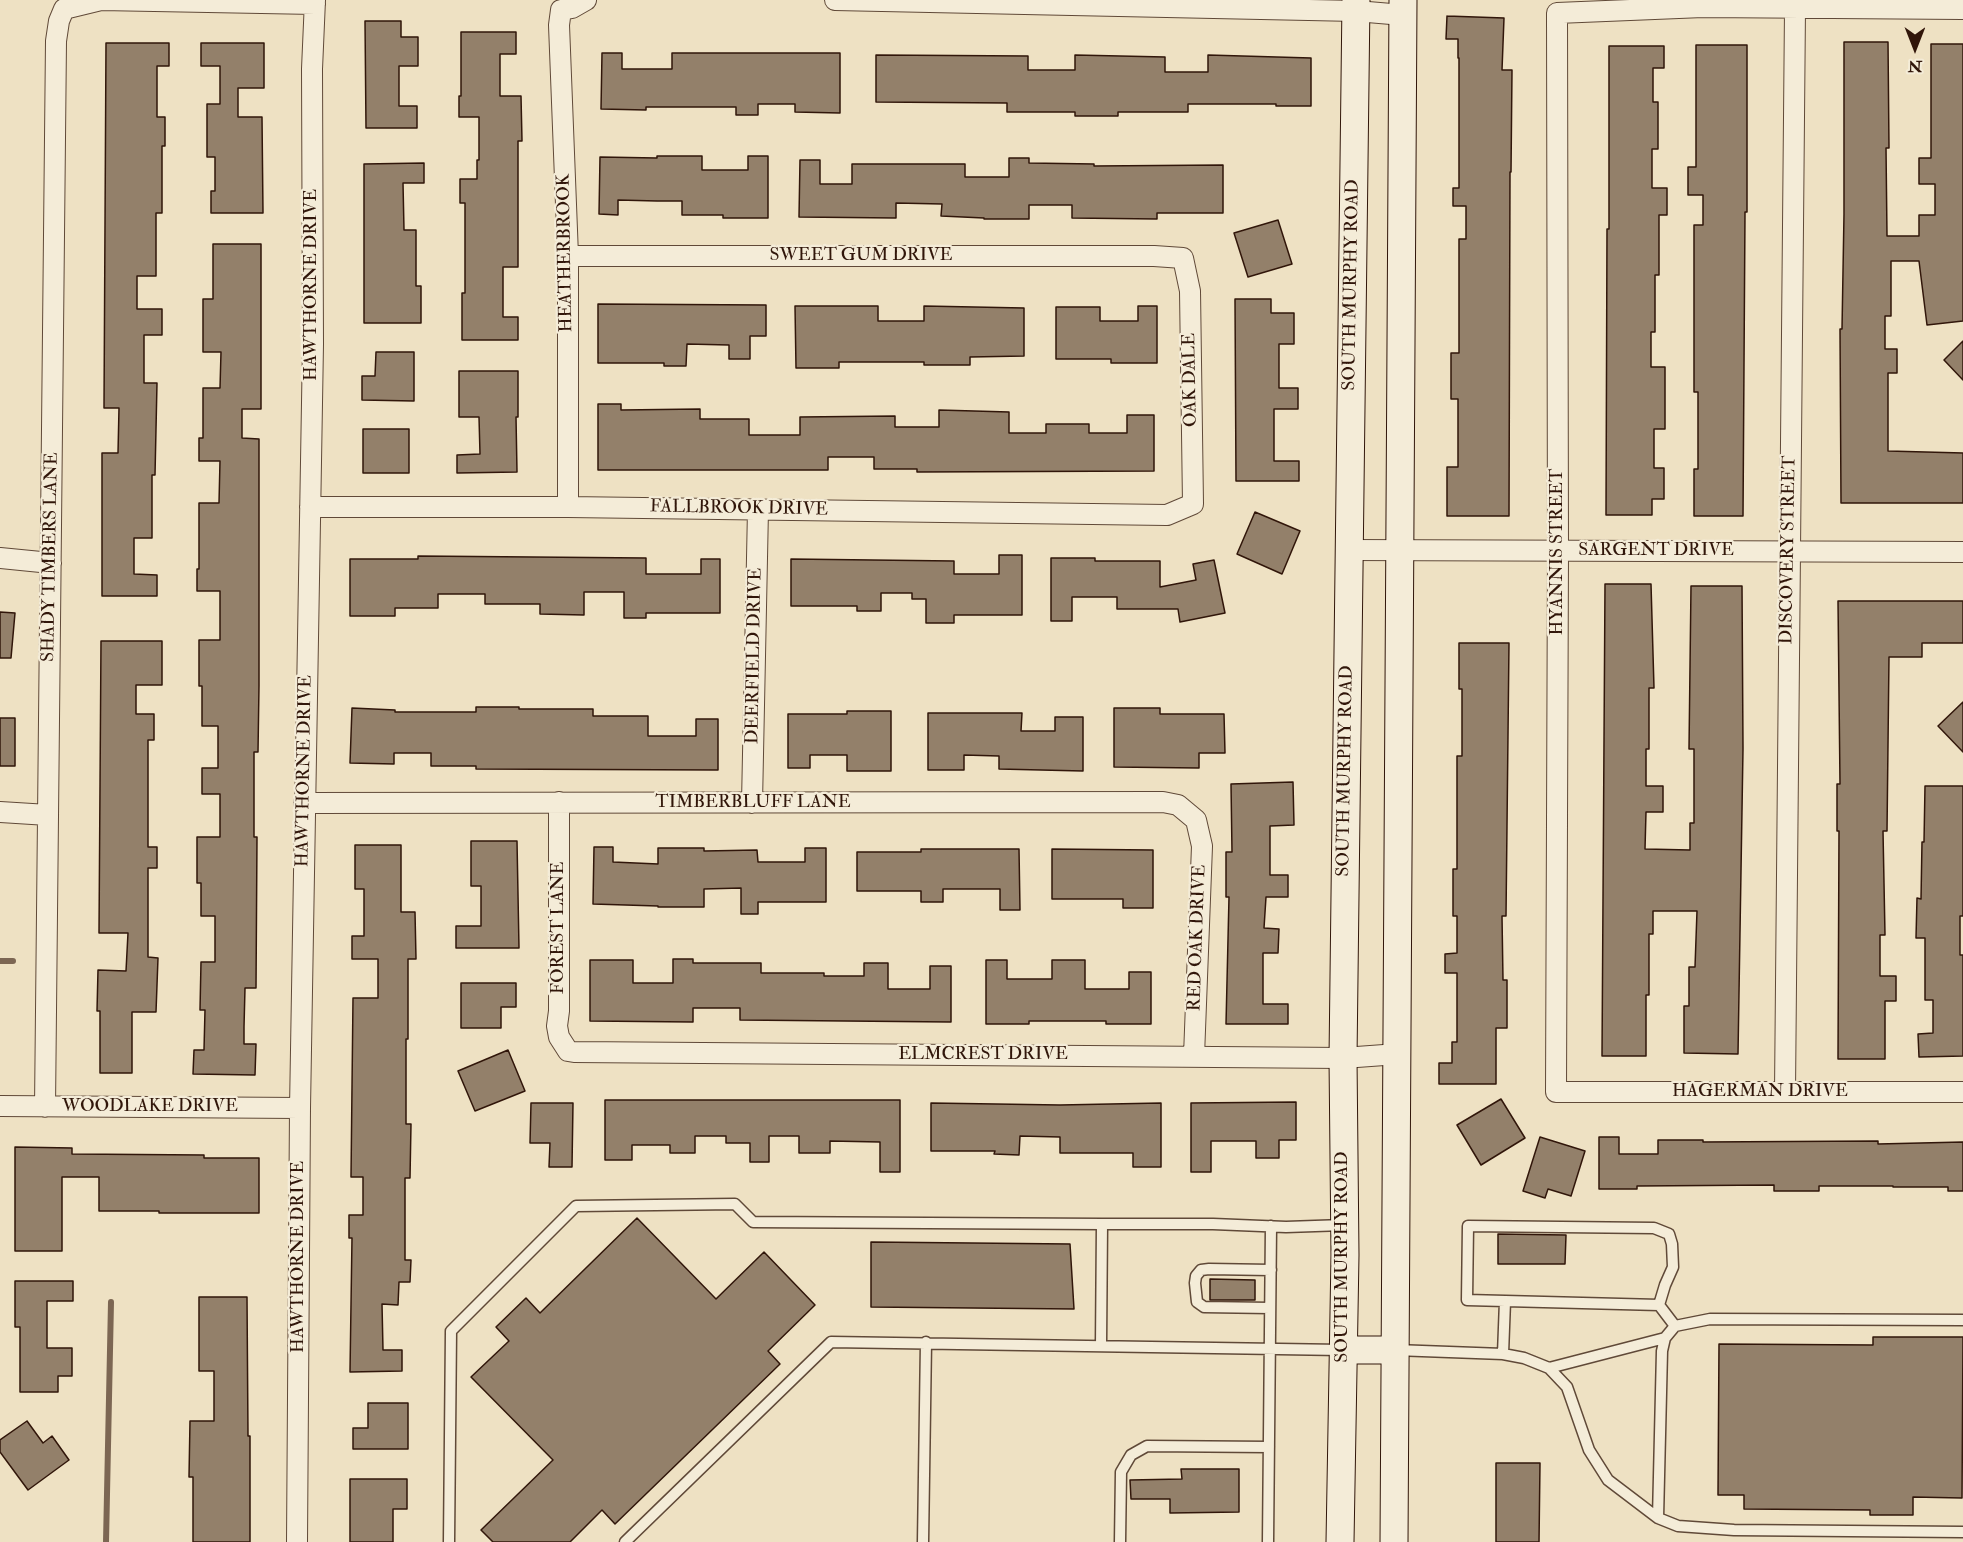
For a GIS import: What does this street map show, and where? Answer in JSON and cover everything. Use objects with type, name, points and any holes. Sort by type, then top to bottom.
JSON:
[{"type":"main road","name":"SOUTH MURPHY ROAD","points":[[1340,1542],[1344,1225],[1343,1058],[1356,6]]},
{"type":"main road","points":[[1394,1542],[1393,1350],[1398,1054],[1403,7]]},
{"type":"main road","points":[[1342,1350],[1393,1350]]},
{"type":"street","name":"SHADY TIMBERS LANE","points":[[45,1107],[58,21],[64,9],[101,0],[315,2]]},
{"type":"street","points":[[835,0],[1403,7]]},
{"type":"street","name":"HAWTHORNE DRIVE","points":[[297,1542],[304,803],[313,344],[312,69],[315,2]]},
{"type":"street","name":"HEATHERBROOK","points":[[567,507],[567,256],[559,25],[561,10],[579,4]]},
{"type":"street","name":"HYANNIS STREET","points":[[1556,1092],[1557,13],[1703,7],[1795,9]]},
{"type":"street","points":[[1795,9],[1963,9]]},
{"type":"street","name":"DISCOVERY STREET","points":[[1785,1092],[1795,9]]},
{"type":"street","name":"SWEET GUM DRIVE","points":[[567,256],[1154,256]]},
{"type":"street","name":"OAK DALE","points":[[1154,256],[1183,258],[1190,291],[1193,504],[1167,515]]},
{"type":"street","name":"FALLBROOK DRIVE","points":[[310,507],[567,507],[1167,515]]},
{"type":"street","name":"DEERFIELD DRIVE","points":[[752,803],[758,509]]},
{"type":"street","name":"SARGENT DRIVE","points":[[1349,550],[1963,552]]},
{"type":"street","points":[[0,558],[51,563]]},
{"type":"street","name":"FOREST LANE","points":[[559,802],[559,1011],[557,1026],[559,1037],[568,1051]]},
{"type":"street","name":"TIMBERBLUFF LANE","points":[[304,803],[1163,802],[1178,805],[1196,820]]},
{"type":"street","points":[[0,812],[48,815]]},
{"type":"street","name":"RED OAK DRIVE","points":[[1194,1056],[1202,846],[1196,820]]},
{"type":"street","name":"ELMCREST DRIVE","points":[[568,1051],[1343,1058],[1398,1054]]},
{"type":"street","name":"HAGERMAN DRIVE","points":[[1556,1092],[1963,1092]]},
{"type":"street","name":"WOODLAKE DRIVE","points":[[0,1106],[300,1108]]},
{"type":"lane","points":[[449,1542],[451,1330],[576,1206],[735,1204],[753,1222],[1344,1225]]},
{"type":"lane","points":[[1101,1224],[1101,1345]]},
{"type":"lane","points":[[1268,1542],[1271,1226]]},
{"type":"lane","points":[[1468,1226],[1654,1228],[1669,1234],[1673,1267],[1659,1305],[1467,1300],[1468,1226]]},
{"type":"lane","points":[[1270,1308],[1204,1307],[1197,1302],[1195,1283],[1196,1276],[1201,1270],[1271,1270]]},
{"type":"lane","points":[[1503,1354],[1505,1301]]},
{"type":"lane","points":[[1659,1305],[1675,1326]]},
{"type":"lane","points":[[1658,1518],[1662,1351],[1665,1338],[1675,1326],[1710,1319],[1963,1320]]},
{"type":"lane","points":[[1549,1368],[1665,1338]]},
{"type":"lane","points":[[625,1542],[831,1342],[1342,1350]]},
{"type":"lane","points":[[923,1542],[926,1342]]},
{"type":"lane","points":[[1393,1350],[1503,1354],[1524,1358],[1549,1368],[1567,1387],[1589,1450],[1608,1480],[1658,1518],[1678,1526],[1896,1537],[1963,1532]]},
{"type":"lane","points":[[1120,1542],[1121,1472],[1131,1455],[1147,1446],[1269,1447]]},
{"type":"building","points":[[1447,16],[1504,18],[1502,70],[1512,70],[1509,516],[1447,516],[1447,467],[1458,467],[1458,399],[1451,399],[1451,353],[1459,353],[1459,239],[1466,239],[1466,206],[1453,206],[1453,188],[1459,188],[1459,58],[1458,39],[1446,39]]},
{"type":"building","points":[[365,21],[401,21],[401,37],[418,37],[418,66],[399,66],[399,106],[417,106],[417,128],[366,128]]},
{"type":"building","points":[[461,32],[516,32],[516,54],[500,54],[500,96],[521,96],[522,141],[518,141],[518,267],[503,267],[503,317],[518,317],[518,340],[462,340],[462,293],[465,293],[465,203],[460,203],[460,179],[477,179],[479,117],[459,117]]},
{"type":"building","points":[[1844,42],[1888,42],[1887,236],[1919,236],[1919,215],[1935,215],[1935,184],[1919,184],[1919,158],[1931,158],[1931,44],[1963,44],[1963,321],[1927,325],[1919,261],[1891,261],[1891,316],[1885,316],[1885,349],[1897,349],[1897,373],[1888,373],[1888,451],[1963,453],[1963,503],[1841,503],[1840,329],[1842,329],[1844,214]]},
{"type":"building","points":[[106,43],[169,43],[169,66],[157,66],[157,117],[165,117],[165,146],[162,146],[162,213],[156,213],[156,276],[137,276],[137,309],[162,309],[162,335],[144,335],[144,383],[157,383],[155,475],[152,475],[152,538],[134,538],[134,574],[157,575],[157,596],[102,596],[102,453],[118,453],[119,408],[104,408]]},
{"type":"building","points":[[201,43],[264,43],[264,88],[238,88],[238,117],[262,117],[263,213],[211,213],[211,191],[215,191],[215,157],[207,157],[207,104],[220,104],[220,66],[201,66]]},
{"type":"building","points":[[1696,45],[1747,45],[1743,516],[1694,516],[1694,469],[1698,469],[1698,392],[1694,392],[1694,225],[1703,225],[1703,195],[1688,195],[1688,167],[1696,167]]},
{"type":"building","points":[[1609,46],[1664,46],[1664,68],[1653,68],[1653,102],[1658,102],[1658,149],[1652,149],[1652,188],[1667,188],[1667,215],[1659,215],[1659,275],[1655,275],[1655,332],[1651,332],[1651,367],[1665,367],[1665,429],[1654,429],[1654,468],[1664,468],[1664,499],[1652,499],[1652,515],[1606,515]]},
{"type":"building","points":[[602,53],[622,53],[622,69],[672,69],[672,53],[840,53],[840,113],[795,112],[795,104],[758,104],[758,115],[736,115],[736,107],[601,109]]},
{"type":"building","points":[[876,55],[1028,56],[1028,70],[1075,70],[1075,55],[1165,57],[1165,72],[1208,72],[1208,55],[1311,58],[1311,106],[1188,104],[1188,112],[1118,112],[1118,116],[1075,116],[1075,112],[1007,112],[1007,103],[876,102]]},
{"type":"building","points":[[657,156],[702,156],[702,170],[748,170],[748,156],[768,156],[768,218],[682,215],[682,201],[618,200],[618,215],[599,214],[600,157],[657,158]]},
{"type":"building","points":[[1009,158],[1029,158],[1029,163],[1094,164],[1094,166],[1223,165],[1223,213],[1157,213],[1157,219],[1072,218],[1072,205],[1029,205],[1029,219],[984,219],[941,216],[942,204],[896,203],[896,218],[799,217],[800,160],[820,160],[820,184],[852,184],[852,164],[965,164],[965,177],[1009,177]]},
{"type":"building","points":[[424,163],[424,183],[403,183],[404,230],[416,230],[416,286],[421,286],[421,323],[364,323],[364,164]]},
{"type":"building","points":[[1278,220],[1292,264],[1248,277],[1234,233]]},
{"type":"building","points":[[213,244],[261,244],[261,409],[242,409],[242,438],[259,439],[258,752],[254,752],[254,837],[257,837],[256,988],[245,988],[244,1027],[244,1044],[256,1044],[255,1075],[193,1074],[194,1050],[204,1050],[205,1010],[200,1010],[201,962],[215,962],[215,916],[201,916],[201,883],[197,883],[197,837],[220,837],[220,794],[202,794],[202,768],[218,768],[218,726],[202,726],[199,640],[220,640],[220,591],[197,591],[199,503],[219,503],[220,461],[199,461],[199,438],[203,438],[203,388],[220,388],[221,352],[203,352],[203,299],[213,299]]},
{"type":"building","points":[[1235,299],[1271,299],[1271,313],[1294,313],[1294,344],[1279,344],[1279,388],[1298,388],[1298,409],[1274,409],[1274,461],[1299,461],[1299,481],[1236,481]]},
{"type":"building","points":[[598,304],[766,305],[766,336],[750,336],[750,359],[729,359],[729,345],[687,344],[686,366],[664,366],[664,363],[598,363]]},
{"type":"building","points":[[795,306],[878,306],[878,321],[924,321],[924,306],[1024,308],[1024,356],[970,357],[970,365],[924,365],[924,362],[839,362],[839,368],[796,368]]},
{"type":"building","points":[[1138,306],[1157,306],[1157,363],[1111,363],[1111,359],[1056,359],[1056,307],[1100,307],[1100,321],[1138,321]]},
{"type":"building","points":[[1963,341],[1963,380],[1944,360]]},
{"type":"building","points":[[376,352],[414,352],[414,401],[362,400],[362,376],[375,376]]},
{"type":"building","points":[[459,371],[518,371],[517,472],[457,473],[457,455],[480,454],[479,417],[459,417]]},
{"type":"building","points":[[598,404],[621,404],[621,410],[700,409],[700,419],[749,419],[749,435],[800,435],[800,417],[895,416],[895,427],[939,427],[939,410],[1009,412],[1009,433],[1046,433],[1046,424],[1089,424],[1089,433],[1127,433],[1127,415],[1154,415],[1154,471],[917,472],[917,469],[874,469],[874,457],[828,457],[828,470],[598,470]]},
{"type":"building","points":[[363,429],[409,429],[409,473],[363,473]]},
{"type":"building","points":[[1255,512],[1300,531],[1282,574],[1237,554]]},
{"type":"building","points":[[999,555],[1022,555],[1022,615],[954,615],[954,623],[926,623],[926,599],[912,599],[912,593],[881,593],[881,611],[857,611],[857,606],[791,606],[791,559],[954,561],[954,574],[999,574]]},
{"type":"building","points":[[418,556],[646,558],[646,574],[701,574],[701,559],[720,559],[720,613],[646,613],[646,618],[624,618],[624,592],[584,592],[584,615],[540,614],[540,604],[485,604],[485,594],[438,594],[438,608],[395,608],[395,616],[350,616],[350,559],[418,559]]},
{"type":"building","points":[[1051,558],[1160,561],[1160,587],[1196,580],[1193,564],[1214,560],[1225,613],[1180,622],[1178,609],[1117,609],[1117,597],[1072,597],[1072,621],[1051,621]]},
{"type":"building","points":[[1605,584],[1651,584],[1654,688],[1649,688],[1649,749],[1646,749],[1646,786],[1663,786],[1663,812],[1646,812],[1645,849],[1690,850],[1690,823],[1694,823],[1694,749],[1689,749],[1691,586],[1742,586],[1743,749],[1738,1054],[1684,1053],[1684,1006],[1689,1006],[1689,967],[1695,967],[1697,911],[1653,911],[1653,934],[1649,934],[1649,995],[1646,995],[1646,1056],[1602,1056]]},
{"type":"building","points":[[1838,601],[1963,601],[1963,643],[1922,643],[1922,657],[1889,657],[1887,831],[1883,831],[1885,935],[1880,935],[1880,976],[1896,976],[1896,1001],[1885,1001],[1885,1059],[1838,1059],[1839,831],[1837,831],[1837,784],[1840,784]]},
{"type":"building","points":[[0,612],[15,613],[11,658],[0,658]]},
{"type":"building","points":[[101,641],[162,641],[162,685],[136,685],[136,714],[154,714],[154,740],[148,740],[148,847],[157,847],[157,868],[148,868],[148,957],[158,958],[156,1012],[132,1012],[132,1073],[100,1073],[98,970],[126,971],[128,933],[99,933]]},
{"type":"building","points":[[1459,643],[1509,643],[1506,916],[1502,916],[1503,980],[1507,980],[1507,1028],[1496,1028],[1496,1084],[1439,1084],[1439,1063],[1452,1063],[1452,1042],[1457,1042],[1457,973],[1445,973],[1445,954],[1457,953],[1457,916],[1453,916],[1453,869],[1457,869],[1457,756],[1462,756]]},
{"type":"building","points":[[1963,702],[1963,752],[1938,726]]},
{"type":"building","points":[[476,707],[593,709],[593,716],[648,716],[648,736],[696,736],[696,719],[718,719],[718,770],[476,769],[476,766],[431,766],[431,753],[394,753],[394,764],[350,763],[352,708],[395,710],[395,712],[476,712]]},
{"type":"building","points":[[1114,708],[1160,708],[1160,714],[1224,714],[1225,753],[1199,753],[1199,768],[1114,767]]},
{"type":"building","points":[[847,711],[891,711],[891,771],[847,771],[847,755],[810,755],[810,768],[788,768],[788,714],[847,714]]},
{"type":"building","points":[[928,713],[1022,713],[1021,731],[1055,731],[1055,717],[1083,717],[1083,771],[999,769],[999,756],[964,755],[964,770],[928,770]]},
{"type":"building","points":[[0,718],[15,718],[15,766],[0,766]]},
{"type":"building","points":[[1293,782],[1294,825],[1270,826],[1270,875],[1288,875],[1288,897],[1266,897],[1264,928],[1279,929],[1278,953],[1263,953],[1263,1004],[1288,1004],[1288,1024],[1226,1024],[1229,897],[1226,897],[1226,852],[1232,852],[1231,784]]},
{"type":"building","points":[[1925,786],[1963,786],[1963,916],[1960,916],[1960,955],[1963,955],[1963,1056],[1919,1057],[1918,1034],[1933,1033],[1933,1000],[1925,1000],[1925,938],[1916,938],[1917,898],[1921,899]]},
{"type":"building","points":[[471,841],[517,841],[519,948],[456,948],[456,926],[481,926],[481,886],[471,886]]},
{"type":"building","points":[[355,845],[401,845],[401,912],[415,912],[416,959],[408,959],[408,1039],[406,1039],[406,1124],[411,1124],[410,1178],[405,1178],[405,1260],[411,1260],[410,1282],[399,1282],[398,1305],[382,1304],[383,1350],[402,1350],[402,1371],[350,1372],[352,1238],[349,1238],[349,1215],[363,1215],[363,1177],[351,1177],[353,998],[378,998],[378,959],[352,959],[352,936],[364,936],[364,889],[355,889]]},
{"type":"building","points":[[594,847],[613,847],[613,862],[658,864],[658,848],[704,848],[704,851],[757,850],[758,862],[805,862],[805,848],[826,848],[826,902],[758,902],[758,914],[741,914],[741,888],[704,889],[704,907],[593,904]]},
{"type":"building","points":[[921,849],[1019,849],[1020,910],[1000,910],[1000,889],[943,889],[943,902],[921,902],[921,891],[857,891],[857,852],[921,852]]},
{"type":"building","points":[[1052,849],[1153,850],[1153,908],[1123,908],[1123,899],[1052,899]]},
{"type":"building","points":[[673,959],[693,959],[693,963],[761,963],[761,973],[824,973],[824,976],[864,976],[864,963],[888,963],[888,989],[930,989],[930,966],[951,966],[951,1022],[740,1020],[740,1008],[693,1008],[693,1022],[590,1021],[590,960],[633,960],[633,983],[673,983]]},
{"type":"building","points":[[986,960],[1007,960],[1007,979],[1052,979],[1052,960],[1085,960],[1085,989],[1129,989],[1129,972],[1151,972],[1151,1024],[1106,1024],[1106,1021],[1029,1021],[1029,1024],[986,1024]]},
{"type":"building","points":[[461,983],[516,983],[516,1007],[501,1007],[501,1028],[461,1028]]},
{"type":"building","points":[[508,1050],[525,1091],[475,1111],[458,1071]]},
{"type":"building","points":[[1501,1099],[1525,1138],[1481,1165],[1457,1125]]},
{"type":"building","points":[[605,1100],[900,1100],[900,1172],[880,1172],[880,1142],[830,1141],[830,1153],[799,1153],[799,1136],[769,1136],[769,1162],[750,1162],[750,1143],[726,1143],[726,1136],[695,1136],[695,1153],[670,1153],[670,1145],[632,1145],[632,1160],[605,1160]]},
{"type":"building","points":[[1296,1102],[1296,1140],[1279,1140],[1279,1158],[1256,1158],[1256,1141],[1211,1141],[1211,1172],[1191,1172],[1191,1103]]},
{"type":"building","points":[[531,1103],[573,1103],[572,1167],[549,1167],[550,1143],[530,1143]]},
{"type":"building","points":[[931,1103],[1060,1105],[1161,1103],[1161,1167],[1133,1167],[1133,1153],[1060,1153],[1060,1137],[1020,1136],[1019,1155],[994,1154],[995,1151],[931,1151]]},
{"type":"building","points":[[1540,1137],[1585,1151],[1571,1196],[1548,1189],[1545,1198],[1523,1191]]},
{"type":"building","points":[[1599,1137],[1619,1137],[1619,1154],[1658,1154],[1658,1140],[1878,1141],[1878,1144],[1963,1142],[1963,1191],[1948,1191],[1948,1187],[1819,1186],[1819,1191],[1774,1191],[1774,1185],[1637,1186],[1637,1189],[1599,1189]]},
{"type":"building","points":[[15,1147],[72,1148],[72,1154],[204,1155],[204,1158],[259,1158],[259,1213],[99,1211],[99,1177],[62,1177],[62,1251],[15,1251]]},
{"type":"building","points":[[637,1218],[716,1299],[764,1252],[815,1305],[768,1351],[780,1364],[615,1524],[602,1510],[570,1542],[493,1542],[481,1530],[553,1460],[471,1377],[509,1341],[496,1327],[526,1298],[540,1313]]},
{"type":"building","points":[[1498,1234],[1566,1235],[1565,1264],[1498,1264]]},
{"type":"building","points":[[871,1242],[1070,1244],[1074,1309],[871,1307]]},
{"type":"building","points":[[1210,1279],[1255,1280],[1255,1300],[1210,1300]]},
{"type":"building","points":[[15,1281],[73,1281],[73,1301],[47,1301],[47,1348],[72,1348],[72,1376],[58,1376],[58,1392],[20,1392],[20,1327],[15,1327]]},
{"type":"building","points":[[199,1297],[247,1297],[250,1542],[193,1542],[193,1477],[189,1477],[190,1421],[214,1421],[214,1371],[199,1371]]},
{"type":"building","points":[[1873,1337],[1963,1337],[1962,1498],[1913,1497],[1913,1515],[1870,1515],[1870,1510],[1744,1509],[1744,1495],[1718,1495],[1719,1344],[1873,1345]]},
{"type":"building","points":[[368,1403],[408,1403],[408,1449],[353,1449],[353,1428],[368,1428]]},
{"type":"building","points":[[27,1421],[43,1443],[52,1436],[69,1460],[28,1490],[0,1452],[0,1440]]},
{"type":"building","points":[[1496,1463],[1540,1463],[1539,1542],[1496,1542]]},
{"type":"building","points":[[1181,1469],[1239,1469],[1239,1512],[1170,1513],[1170,1499],[1131,1499],[1130,1480],[1182,1479]]},
{"type":"building","points":[[350,1479],[407,1479],[407,1509],[393,1509],[393,1542],[350,1542]]},
{"type":"waterway","points":[[0,961],[13,961]]},
{"type":"waterway","points":[[106,1542],[111,1302]]}]
